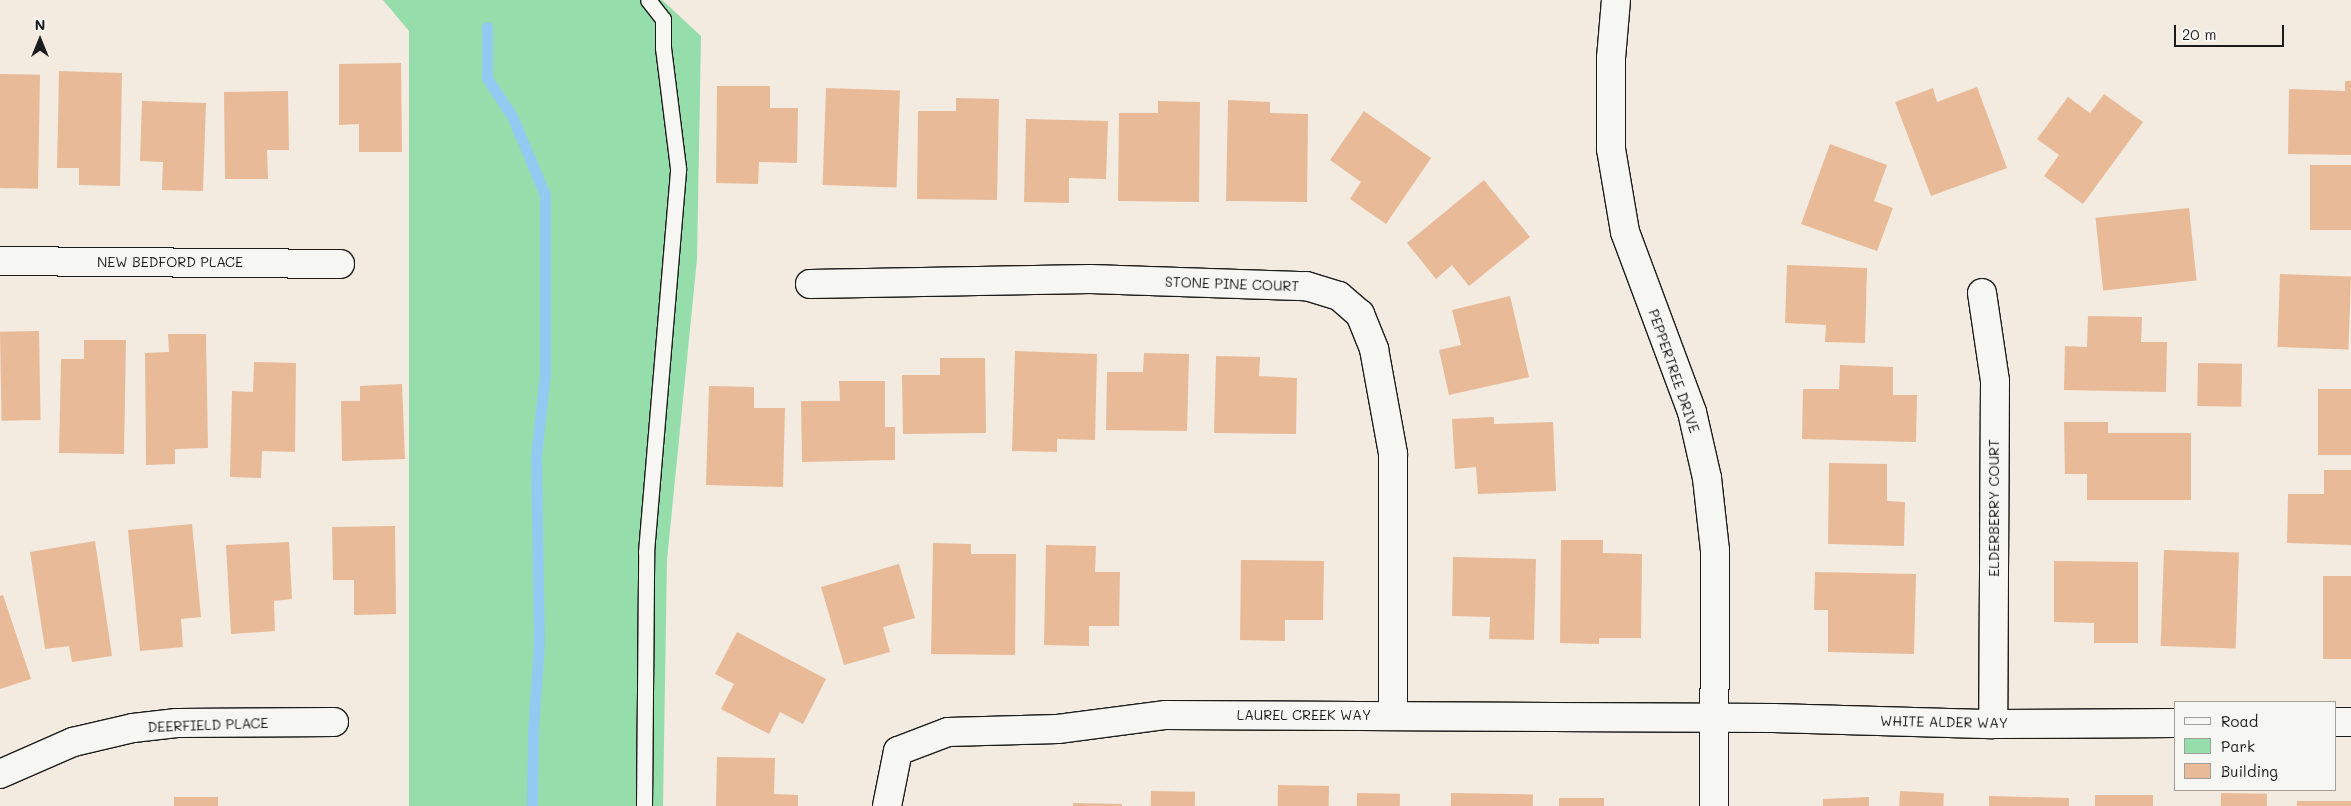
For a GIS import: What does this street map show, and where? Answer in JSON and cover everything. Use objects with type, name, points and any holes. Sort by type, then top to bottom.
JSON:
[{"type":"street","name":"PEPPERTREE DRIVE","points":[[1616,0],[1612,58],[1611,149],[1625,232],[1692,412],[1707,478],[1715,550],[1714,806]]},
{"type":"street","name":"NEW BEDFORD PLACE","points":[[0,261],[340,264]]},
{"type":"street","name":"STONE PINE COURT","points":[[810,284],[1090,279],[1306,286],[1340,296],[1360,314],[1374,349],[1393,454],[1393,715]]},
{"type":"street","name":"ELDERBERRY COURT","points":[[1982,293],[1995,381],[1993,724]]},
{"type":"street","name":"LAUREL CREEK WAY","points":[[887,806],[898,751],[948,732],[1058,730],[1166,715],[1714,718]]},
{"type":"street","name":"WHITE ALDER WAY","points":[[1714,718],[1993,724],[2174,723]]},
{"type":"street","name":"DEERFIELD PLACE","points":[[0,774],[73,742],[133,728],[177,723],[334,722]]},
{"type":"street","points":[[2336,722],[2351,722]]},
{"type":"lane","points":[[644,806],[646,552],[678,168],[663,48],[663,19],[648,0]]},
{"type":"green space","points":[[383,0],[662,0],[701,36],[697,259],[667,560],[663,806],[409,806],[409,31]]},
{"type":"building","points":[[401,63],[402,152],[359,152],[359,124],[339,125],[339,64]]},
{"type":"building","points":[[59,71],[122,73],[120,186],[79,185],[79,168],[57,168]]},
{"type":"building","points":[[0,74],[40,75],[38,189],[0,188]]},
{"type":"building","points":[[2345,81],[2351,81],[2351,155],[2288,154],[2289,89],[2345,91]]},
{"type":"building","points":[[717,86],[770,86],[770,108],[798,108],[797,163],[759,162],[758,184],[716,183]]},
{"type":"building","points":[[1977,87],[2007,168],[1931,196],[1895,102],[1933,88],[1937,102]]},
{"type":"building","points":[[826,88],[900,91],[897,188],[823,185]]},
{"type":"building","points":[[288,91],[289,150],[267,150],[268,179],[225,179],[224,92]]},
{"type":"building","points":[[2104,94],[2143,122],[2083,204],[2044,176],[2059,155],[2037,139],[2068,97],[2090,113]]},
{"type":"building","points":[[956,98],[999,99],[997,200],[917,199],[918,111],[956,111]]},
{"type":"building","points":[[1228,100],[1270,102],[1270,113],[1308,114],[1307,202],[1226,201]]},
{"type":"building","points":[[142,101],[206,103],[203,191],[162,190],[163,162],[140,161]]},
{"type":"building","points":[[1158,101],[1200,102],[1199,202],[1118,201],[1119,113],[1158,113]]},
{"type":"building","points":[[1364,111],[1431,158],[1386,224],[1350,199],[1361,182],[1330,160]]},
{"type":"building","points":[[1026,119],[1108,121],[1106,179],[1069,178],[1069,203],[1024,202]]},
{"type":"building","points":[[1830,144],[1887,165],[1874,201],[1893,208],[1877,251],[1801,224]]},
{"type":"building","points":[[2310,165],[2351,165],[2351,230],[2310,230]]},
{"type":"building","points":[[1484,180],[1530,237],[1469,286],[1452,265],[1436,279],[1407,243]]},
{"type":"building","points":[[2189,208],[2197,281],[2103,290],[2096,218]]},
{"type":"building","points":[[1787,265],[1867,268],[1865,343],[1825,342],[1826,325],[1785,323]]},
{"type":"building","points":[[2280,274],[2351,276],[2348,349],[2277,347]]},
{"type":"building","points":[[1510,296],[1529,377],[1449,395],[1439,350],[1461,345],[1452,310]]},
{"type":"building","points":[[2088,316],[2142,317],[2141,342],[2167,342],[2166,392],[2064,390],[2065,346],[2087,347]]},
{"type":"building","points":[[39,331],[41,420],[2,421],[0,332]]},
{"type":"building","points":[[168,334],[206,334],[208,448],[175,449],[175,464],[146,465],[145,353],[169,352]]},
{"type":"building","points":[[84,340],[126,340],[124,454],[59,453],[61,359],[84,359]]},
{"type":"building","points":[[1015,351],[1097,354],[1095,440],[1057,439],[1057,452],[1012,451]]},
{"type":"building","points":[[1144,353],[1189,354],[1187,431],[1106,430],[1107,372],[1143,372]]},
{"type":"building","points":[[1216,356],[1260,357],[1259,376],[1297,378],[1296,434],[1214,433]]},
{"type":"building","points":[[940,358],[985,358],[986,433],[903,434],[902,375],[940,375]]},
{"type":"building","points":[[254,362],[296,363],[295,452],[262,451],[261,478],[230,477],[232,391],[253,392]]},
{"type":"building","points":[[2198,363],[2242,364],[2241,407],[2197,406]]},
{"type":"building","points":[[1840,365],[1893,367],[1893,395],[1917,395],[1916,442],[1802,439],[1803,389],[1839,389]]},
{"type":"building","points":[[839,381],[885,381],[885,427],[895,427],[895,460],[802,462],[801,401],[840,401]]},
{"type":"building","points":[[402,384],[405,459],[342,461],[341,401],[360,401],[360,386]]},
{"type":"building","points":[[709,386],[754,387],[754,408],[785,408],[783,487],[706,485]]},
{"type":"building","points":[[2318,389],[2351,389],[2351,455],[2318,455]]},
{"type":"building","points":[[1494,417],[1494,424],[1553,422],[1556,491],[1478,494],[1476,467],[1455,469],[1452,419]]},
{"type":"building","points":[[2064,422],[2108,422],[2108,433],[2191,433],[2191,500],[2087,500],[2087,474],[2065,474]]},
{"type":"building","points":[[1829,463],[1887,464],[1887,501],[1905,502],[1904,546],[1828,544]]},
{"type":"building","points":[[2324,470],[2351,470],[2351,545],[2287,543],[2288,494],[2324,494]]},
{"type":"building","points":[[192,524],[201,617],[181,619],[183,647],[140,651],[128,530]]},
{"type":"building","points":[[395,526],[396,614],[354,615],[354,580],[333,580],[332,527]]},
{"type":"building","points":[[1561,540],[1603,540],[1603,553],[1642,554],[1641,638],[1599,638],[1599,644],[1560,643]]},
{"type":"building","points":[[95,541],[112,656],[72,662],[69,646],[45,649],[30,552]]},
{"type":"building","points":[[289,542],[292,599],[274,601],[275,631],[231,634],[226,545]]},
{"type":"building","points":[[933,543],[971,544],[971,554],[1016,554],[1015,655],[931,654]]},
{"type":"building","points":[[1046,545],[1096,546],[1095,572],[1120,572],[1119,626],[1089,626],[1089,646],[1044,645]]},
{"type":"building","points":[[2164,550],[2239,553],[2236,649],[2161,646]]},
{"type":"building","points":[[1453,557],[1536,559],[1534,640],[1489,639],[1490,617],[1452,616]]},
{"type":"building","points":[[1241,560],[1324,561],[1323,620],[1285,620],[1285,641],[1240,640]]},
{"type":"building","points":[[2054,561],[2138,562],[2138,643],[2094,643],[2094,623],[2054,622]]},
{"type":"building","points":[[899,564],[915,618],[883,627],[890,652],[844,665],[821,587]]},
{"type":"building","points":[[1815,572],[1916,574],[1914,654],[1828,652],[1828,610],[1814,610]]},
{"type":"building","points":[[2323,576],[2351,576],[2351,659],[2323,659]]},
{"type":"building","points":[[3,595],[31,679],[0,689],[0,596]]},
{"type":"building","points":[[737,632],[826,679],[803,724],[780,712],[769,734],[721,709],[734,684],[715,674]]},
{"type":"building","points":[[717,757],[775,758],[774,794],[798,795],[798,806],[716,806]]},
{"type":"building","points":[[1278,785],[1329,786],[1329,806],[1278,806]]},
{"type":"building","points":[[1151,791],[1195,792],[1195,806],[1151,806]]},
{"type":"building","points":[[1900,791],[1944,793],[1943,806],[1899,806]]},
{"type":"building","points":[[1357,793],[1400,794],[1400,806],[1357,806]]},
{"type":"building","points":[[1451,793],[1533,794],[1533,806],[1451,806]]},
{"type":"building","points":[[2221,793],[2267,794],[2267,806],[2221,806]]},
{"type":"building","points":[[2095,795],[2153,795],[2153,806],[2095,806]]},
{"type":"building","points":[[1989,796],[2069,798],[2069,806],[1989,806]]},
{"type":"building","points":[[174,797],[218,797],[218,806],[174,806]]},
{"type":"building","points":[[1869,797],[1869,806],[1823,806],[1823,799]]},
{"type":"building","points":[[1559,798],[1604,798],[1604,806],[1559,806]]},
{"type":"building","points":[[2297,801],[2351,801],[2351,806],[2297,806]]},
{"type":"building","points":[[1073,803],[1122,804],[1122,806],[1073,806]]},
{"type":"waterway","points":[[487,27],[487,78],[512,116],[545,195],[545,373],[536,456],[539,643],[533,730],[532,806]]}]
